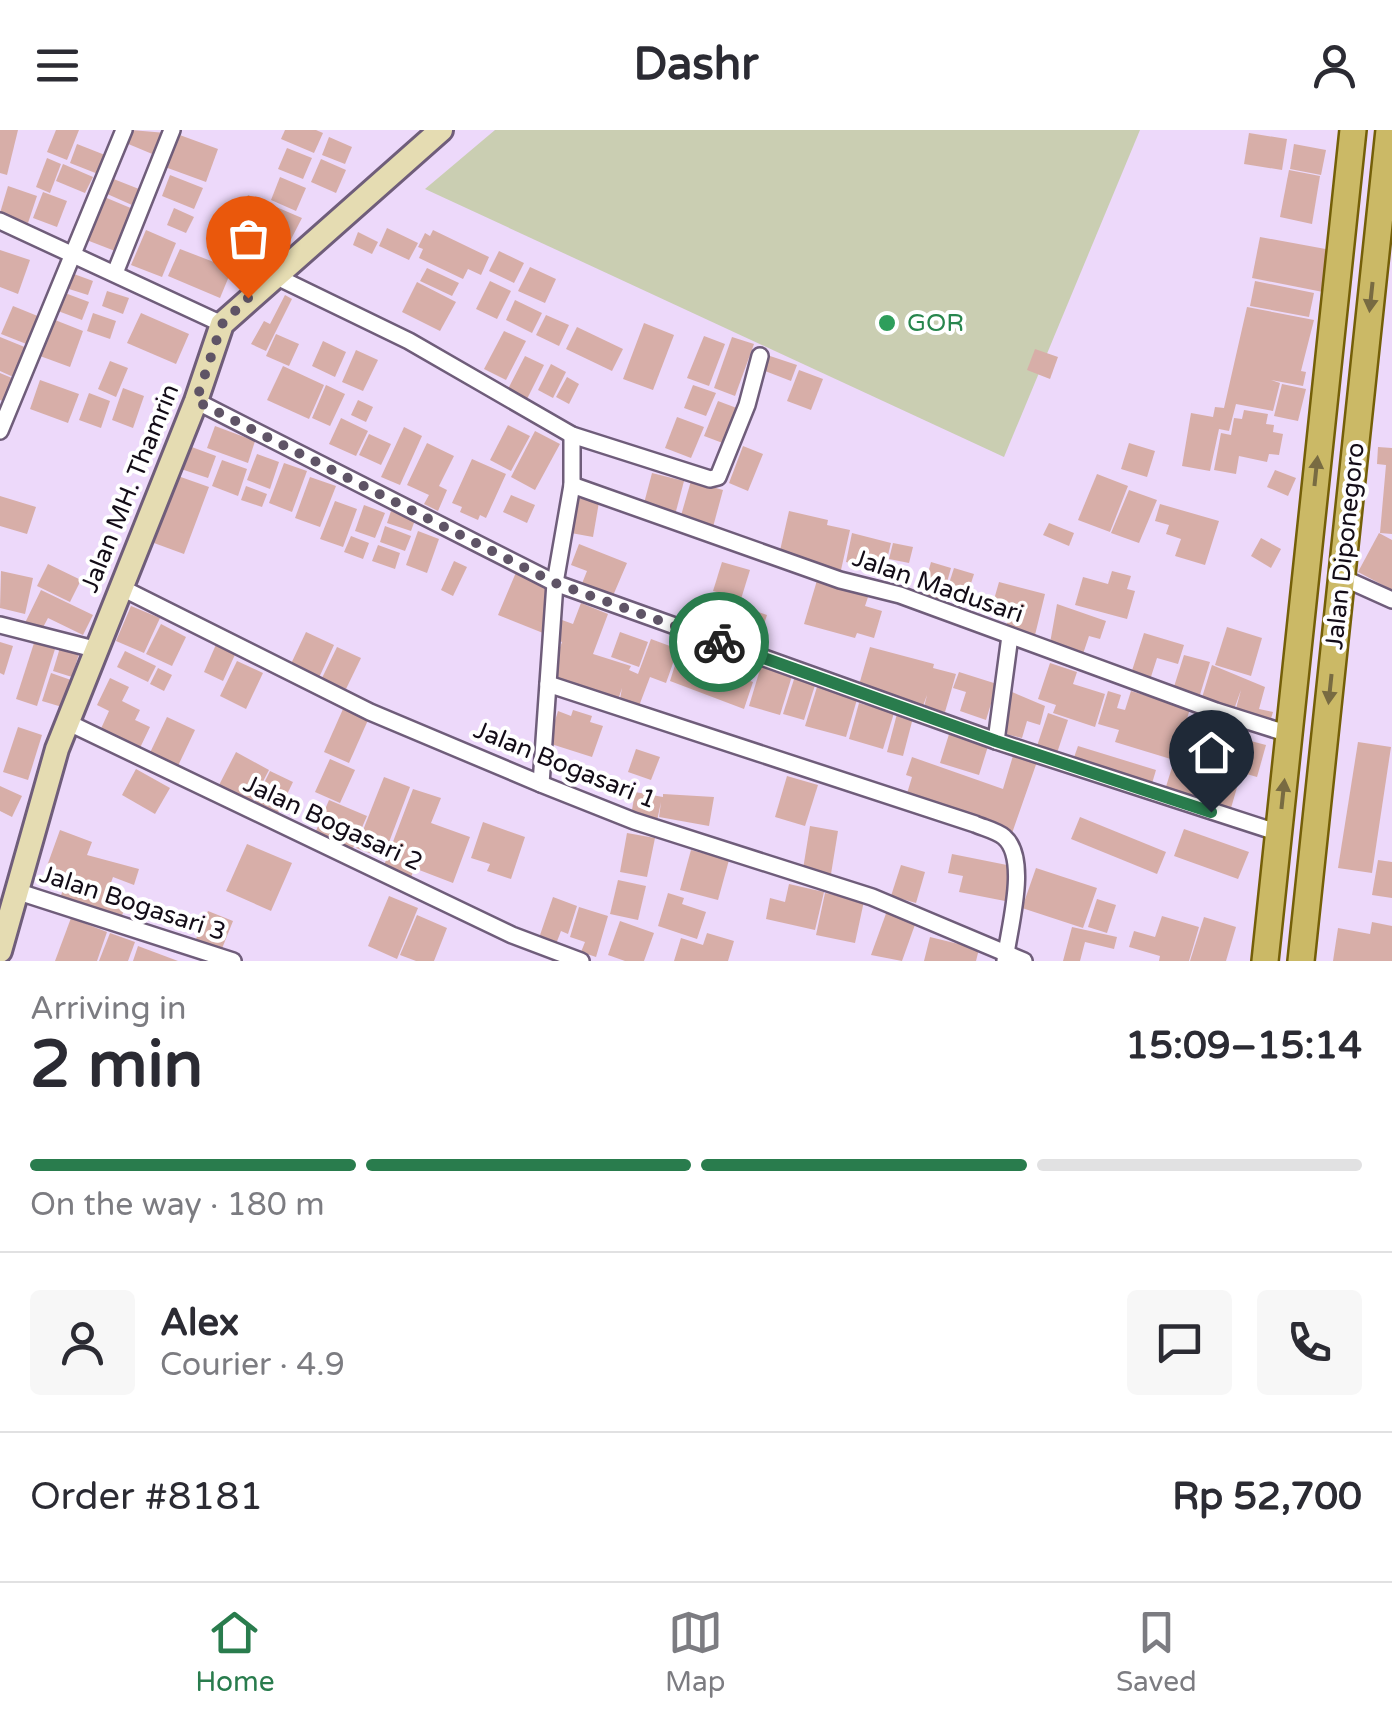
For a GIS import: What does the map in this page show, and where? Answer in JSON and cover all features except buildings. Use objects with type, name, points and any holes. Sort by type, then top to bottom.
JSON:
[{"type":"main road","name":"Jalan MH. Thamrin","points":[[0,952],[12,884],[67,722],[196,401],[222,324],[442,130]]},
{"type":"main road","name":"Jalan Diponegoro","points":[[1266,961],[1354,130]]},
{"type":"main road","name":"Jalan Diponegoro","points":[[1300,961],[1389,130]]},
{"type":"street","points":[[0,431],[124,130]]},
{"type":"street","points":[[115,274],[172,130]]},
{"type":"street","points":[[0,221],[222,324]]},
{"type":"street","points":[[274,275],[409,341],[572,435],[715,479],[747,404],[760,356]]},
{"type":"street","points":[[196,401],[555,583],[996,741],[1279,833]]},
{"type":"street","points":[[540,784],[555,583],[572,485],[572,435]]},
{"type":"street","name":"Jalan Madusari","points":[[572,485],[1289,734]]},
{"type":"street","points":[[1341,577],[1392,600]]},
{"type":"street","name":"Jalan Bogasari 1","points":[[120,586],[370,712],[540,784],[634,821],[872,897],[1005,958],[1024,961]]},
{"type":"street","points":[[0,625],[94,649]]},
{"type":"street","points":[[996,741],[1010,636]]},
{"type":"street","points":[[548,684],[1006,838],[1016,857],[1017,875],[1005,958]]},
{"type":"street","name":"Jalan Bogasari 2","points":[[67,722],[495,927],[581,961]]},
{"type":"street","name":"Jalan Bogasari 3","points":[[12,884],[232,961]]},
{"type":"green space","name":"GOR","points":[[495,130],[1140,130],[1004,457],[425,189]]},
{"type":"way so far","points":[[248,298],[222,324],[196,401],[555,583],[719,642]]},
{"type":"place","name":"GOR","points":[[887,323]]},
{"type":"route","points":[[719,642],[996,741],[1211,812]]}]
